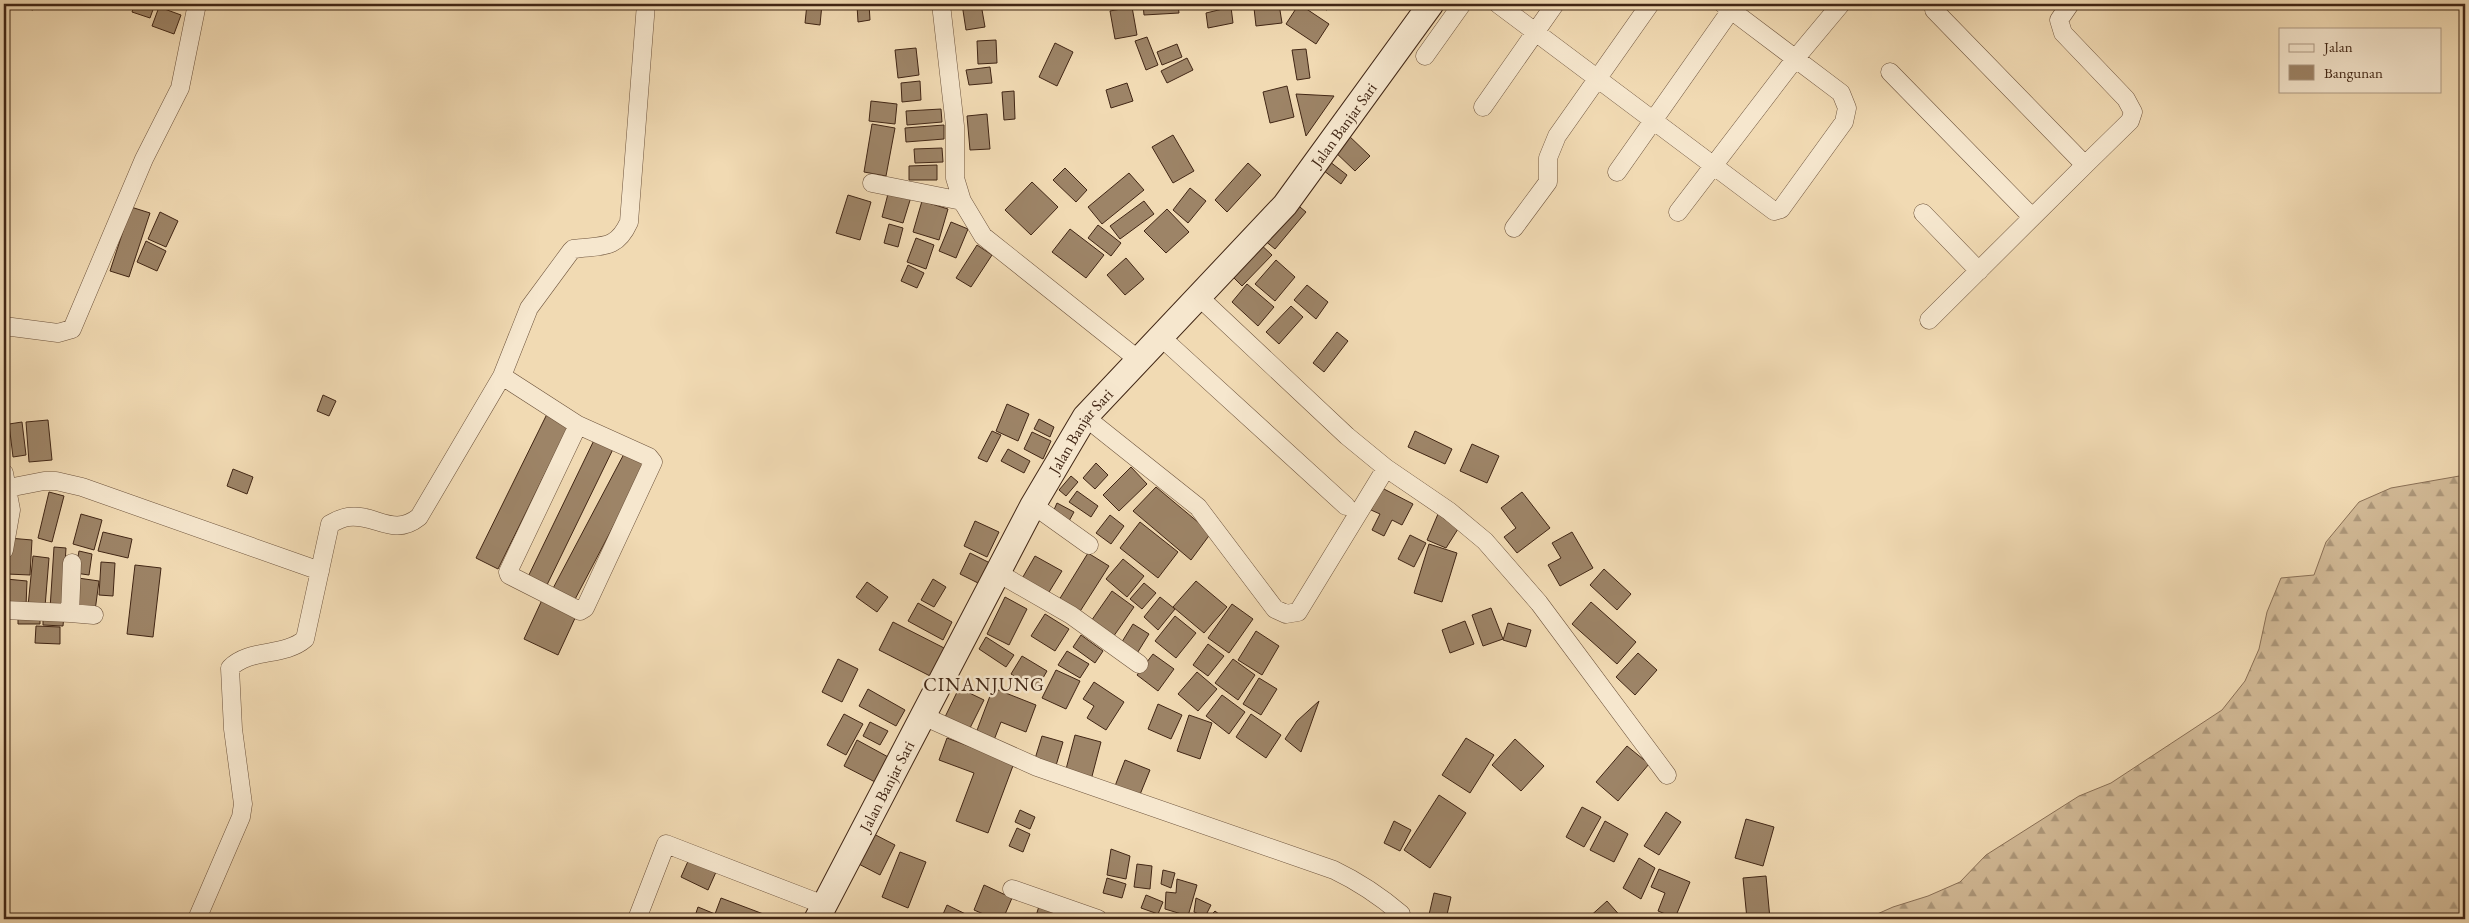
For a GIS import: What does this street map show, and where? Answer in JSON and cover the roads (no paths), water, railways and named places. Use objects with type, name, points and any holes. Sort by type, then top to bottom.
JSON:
[{"type":"street","points":[[4,326],[58,333],[72,329],[144,159],[180,88],[197,4]]},
{"type":"street","points":[[197,919],[241,817],[243,804],[232,729],[230,668],[238,661],[247,657],[296,647],[305,639],[330,524],[350,516],[397,526],[410,525],[420,517],[502,376],[529,308],[571,251],[612,244],[623,234],[629,222],[646,4]]},
{"type":"street","points":[[941,4],[956,126],[955,178],[962,201],[983,236],[1140,361]]},
{"type":"street","name":"Jalan Banjar Sari","points":[[822,915],[1033,505],[1086,418],[1285,205],[1431,4]]},
{"type":"street","points":[[1425,56],[1462,4]]},
{"type":"street","points":[[1498,4],[1536,32],[1653,122],[1767,208],[1774,212],[1781,209],[1844,122],[1848,108],[1841,94],[1727,7],[1653,122],[1617,172]]},
{"type":"street","points":[[1483,107],[1555,4]]},
{"type":"street","points":[[1514,228],[1548,182],[1548,158],[1556,136],[1650,4]]},
{"type":"street","points":[[1678,212],[1795,59],[1841,4]]},
{"type":"street","points":[[1929,320],[2130,121],[2133,112],[2126,99],[2063,34],[2059,20],[2070,4]]},
{"type":"street","points":[[1934,10],[2085,165]]},
{"type":"street","points":[[1890,72],[2032,217]]},
{"type":"street","points":[[872,182],[962,201]]},
{"type":"street","points":[[1923,213],[1979,271]]},
{"type":"street","points":[[1199,297],[1347,436],[1386,468],[1449,511],[1485,541],[1539,604],[1667,775]]},
{"type":"street","points":[[1162,338],[1346,506]]},
{"type":"street","points":[[502,376],[578,425],[649,457],[652,462],[584,608],[580,611],[509,575],[508,572],[578,425]]},
{"type":"street","points":[[1086,418],[1198,507],[1275,609],[1286,614],[1298,612],[1386,468]]},
{"type":"street","points":[[4,550],[11,510],[6,480],[56,481],[82,487],[320,571]]},
{"type":"street","points":[[1033,505],[1089,545]]},
{"type":"street","points":[[70,613],[72,563]]},
{"type":"street","points":[[998,573],[1072,615],[1139,664]]},
{"type":"street","points":[[4,610],[94,615]]},
{"type":"street","points":[[923,716],[1037,767],[1334,870],[1358,881],[1401,914]]},
{"type":"street","points":[[637,919],[666,844],[822,915]]},
{"type":"street","points":[[1012,888],[1098,919]]},
{"type":"district","name":"CINANJUNG","points":[[984,684]]}]
